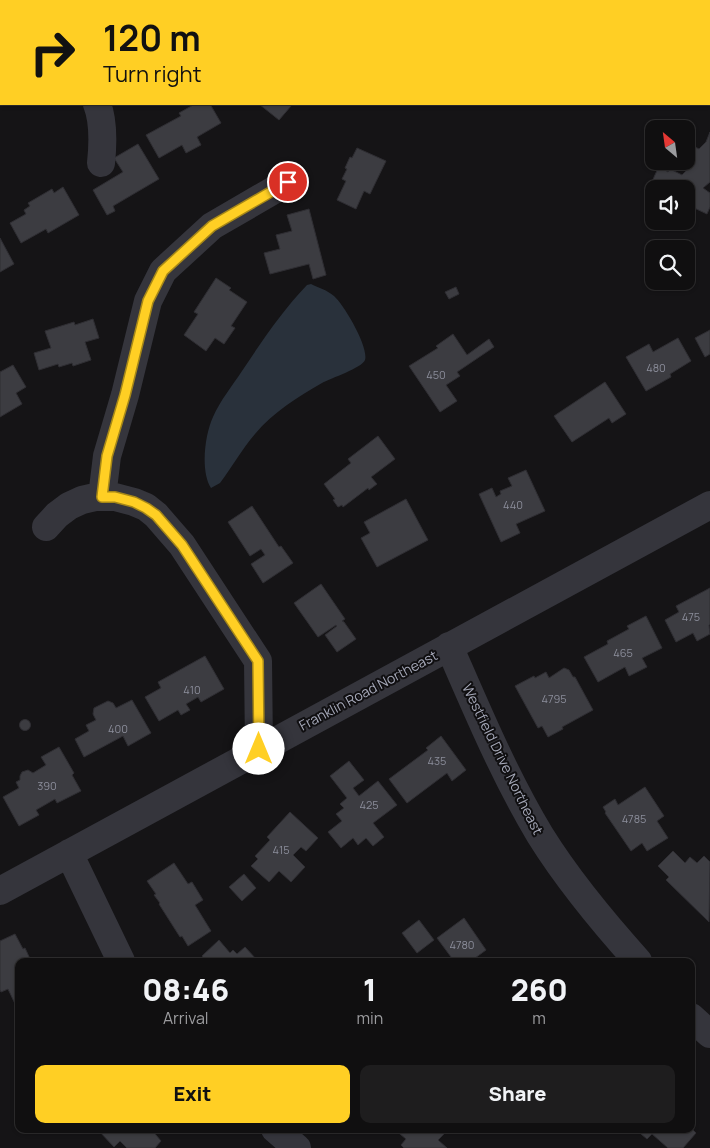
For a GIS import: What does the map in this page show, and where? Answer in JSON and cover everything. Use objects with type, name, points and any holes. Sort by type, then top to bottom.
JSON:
[{"type":"street","points":[[98,105],[100,110],[104,143],[101,163]]},
{"type":"street","points":[[102,497],[107,456],[125,395],[148,301],[163,271],[212,226],[288,182]]},
{"type":"street","points":[[46,527],[69,506],[82,500],[102,497],[115,497],[134,502],[156,515],[182,545],[258,661],[259,749]]},
{"type":"street","name":"Franklin Road Northeast","points":[[0,891],[710,504]]},
{"type":"street","name":"Westfield Drive Northeast","points":[[450,646],[482,722],[541,836],[568,877],[597,915],[635,958]]},
{"type":"street","points":[[69,853],[120,958]]},
{"type":"street","points":[[695,1021],[710,1034]]},
{"type":"street","points":[[279,1133],[296,1148]]},
{"type":"shaded area","points":[[311,284],[334,296],[344,308],[360,336],[365,360],[358,366],[313,388],[278,412],[250,440],[220,483],[211,488],[206,472],[205,452],[210,424],[216,411],[289,305],[307,285]]},
{"type":"building","points":[[193,105],[211,105],[221,123],[197,137],[201,145],[186,153],[182,145],[159,158],[146,135],[181,116],[179,113]]},
{"type":"building","points":[[260,105],[290,105],[279,120]]},
{"type":"building","points":[[710,132],[710,182],[703,188],[710,193],[710,207],[707,214],[695,208],[695,180],[653,180],[657,170],[668,172],[672,170],[682,175],[687,170],[695,170],[695,147],[699,149],[706,142]]},
{"type":"building","points":[[138,144],[159,179],[113,206],[115,211],[107,215],[93,190],[123,172],[114,158]]},
{"type":"building","points":[[357,148],[386,161],[370,194],[364,191],[356,209],[337,200],[346,181],[342,179],[347,169],[345,168]]},
{"type":"building","points":[[63,187],[79,215],[48,233],[46,229],[21,243],[10,223],[26,214],[24,210],[30,206],[28,203],[52,189],[54,193]]},
{"type":"building","points":[[309,209],[326,275],[313,279],[309,264],[270,274],[264,253],[280,249],[276,235],[292,231],[287,215]]},
{"type":"building","points":[[0,238],[14,264],[0,272]]},
{"type":"building","points":[[216,278],[231,288],[229,290],[247,302],[231,326],[235,328],[224,344],[215,338],[206,351],[184,335],[198,314],[194,312]]},
{"type":"building","points":[[456,287],[459,294],[449,299],[445,292]]},
{"type":"building","points":[[93,319],[99,338],[85,342],[91,360],[73,366],[72,363],[59,367],[58,364],[39,370],[34,353],[51,348],[45,331],[74,322],[75,325]]},
{"type":"building","points":[[710,330],[710,354],[705,357],[695,338]]},
{"type":"building","points":[[453,334],[467,355],[489,339],[494,347],[457,372],[460,376],[446,385],[457,401],[440,412],[409,366],[438,348],[436,346]]},
{"type":"building","points":[[678,338],[691,361],[670,374],[671,377],[646,391],[626,357],[649,344],[653,352]]},
{"type":"building","points":[[13,365],[26,387],[16,393],[22,404],[0,417],[0,372]]},
{"type":"building","points":[[605,382],[626,414],[612,423],[609,418],[572,442],[554,416]]},
{"type":"building","points":[[378,436],[395,459],[371,477],[377,484],[369,490],[368,488],[343,507],[342,505],[338,507],[333,500],[335,499],[324,484],[351,463],[348,459]]},
{"type":"building","points":[[526,470],[545,511],[516,524],[520,533],[501,542],[479,494],[492,488],[496,497],[501,494],[500,491],[512,486],[508,478]]},
{"type":"building","points":[[406,499],[428,540],[377,567],[361,538],[370,533],[364,522]]},
{"type":"building","points":[[252,506],[279,547],[281,546],[293,563],[263,583],[251,564],[265,555],[261,549],[250,556],[228,522]]},
{"type":"building","points":[[321,584],[345,619],[342,621],[356,639],[337,652],[325,635],[337,626],[318,637],[294,603]]},
{"type":"building","points":[[710,588],[710,634],[697,641],[693,633],[676,642],[665,620],[679,612],[676,606]]},
{"type":"building","points":[[646,616],[662,648],[642,658],[647,667],[629,676],[625,667],[598,682],[584,657],[608,644],[607,641],[629,629],[627,626]]},
{"type":"building","points":[[205,656],[224,689],[201,702],[198,697],[186,704],[190,710],[181,715],[178,710],[159,721],[145,697],[161,688],[158,682]]},
{"type":"building","points":[[564,668],[569,670],[573,677],[575,677],[593,710],[548,737],[542,726],[538,728],[515,686],[546,672],[549,678]]},
{"type":"building","points":[[132,700],[151,733],[128,746],[123,736],[84,757],[75,739],[89,731],[86,725],[96,720],[93,714],[94,708],[108,701],[113,703],[116,708]]},
{"type":"building","points":[[23,720],[27,720],[30,725],[29,729],[23,730],[20,727],[20,723]]},
{"type":"building","points":[[441,736],[466,770],[452,781],[447,773],[407,803],[389,779],[428,750],[426,748]]},
{"type":"building","points":[[59,747],[74,773],[72,775],[81,791],[57,803],[55,799],[36,810],[39,815],[19,826],[3,797],[19,788],[16,782],[20,780],[22,772],[28,770],[33,773],[46,765],[41,757]]},
{"type":"building","points":[[349,761],[364,780],[353,788],[359,796],[378,781],[397,805],[373,823],[384,837],[373,846],[366,838],[358,845],[353,838],[341,848],[328,832],[342,821],[336,814],[344,808],[340,804],[347,798],[330,776]]},
{"type":"building","points":[[645,787],[664,816],[657,821],[668,838],[647,851],[642,843],[631,851],[605,813],[603,807],[615,799],[618,805]]},
{"type":"building","points":[[290,812],[318,838],[306,851],[301,847],[293,855],[305,867],[291,882],[279,871],[269,882],[251,866],[258,859],[255,856],[270,840],[267,837]]},
{"type":"building","points":[[673,851],[685,863],[690,857],[697,863],[704,856],[710,862],[709,922],[666,880],[669,877],[658,866]]},
{"type":"building","points":[[174,863],[188,884],[192,882],[203,900],[195,905],[211,931],[188,946],[159,904],[154,895],[156,894],[147,881]]},
{"type":"building","points":[[244,874],[256,888],[242,901],[229,887]]},
{"type":"building","points":[[464,918],[486,950],[475,958],[452,958],[437,938]]},
{"type":"building","points":[[419,920],[434,940],[417,953],[402,933]]},
{"type":"building","points":[[15,934],[30,958],[15,958],[15,1004],[8,989],[1,992],[0,990],[0,941]]},
{"type":"building","points":[[219,940],[230,953],[233,950],[237,954],[245,947],[255,958],[204,958],[202,956]]},
{"type":"building","points":[[101,1133],[154,1133],[161,1141],[155,1148],[127,1148],[120,1141],[114,1147]]},
{"type":"building","points":[[399,1133],[445,1133],[438,1140],[447,1148],[404,1148],[401,1145],[406,1139]]},
{"type":"building","points":[[640,1133],[696,1133],[683,1148],[668,1148],[652,1134],[647,1139]]},
{"type":"route","points":[[259,749],[258,661],[182,545],[156,515],[134,502],[115,497],[102,497],[107,456],[125,395],[148,301],[163,271],[212,226],[288,182]]}]
